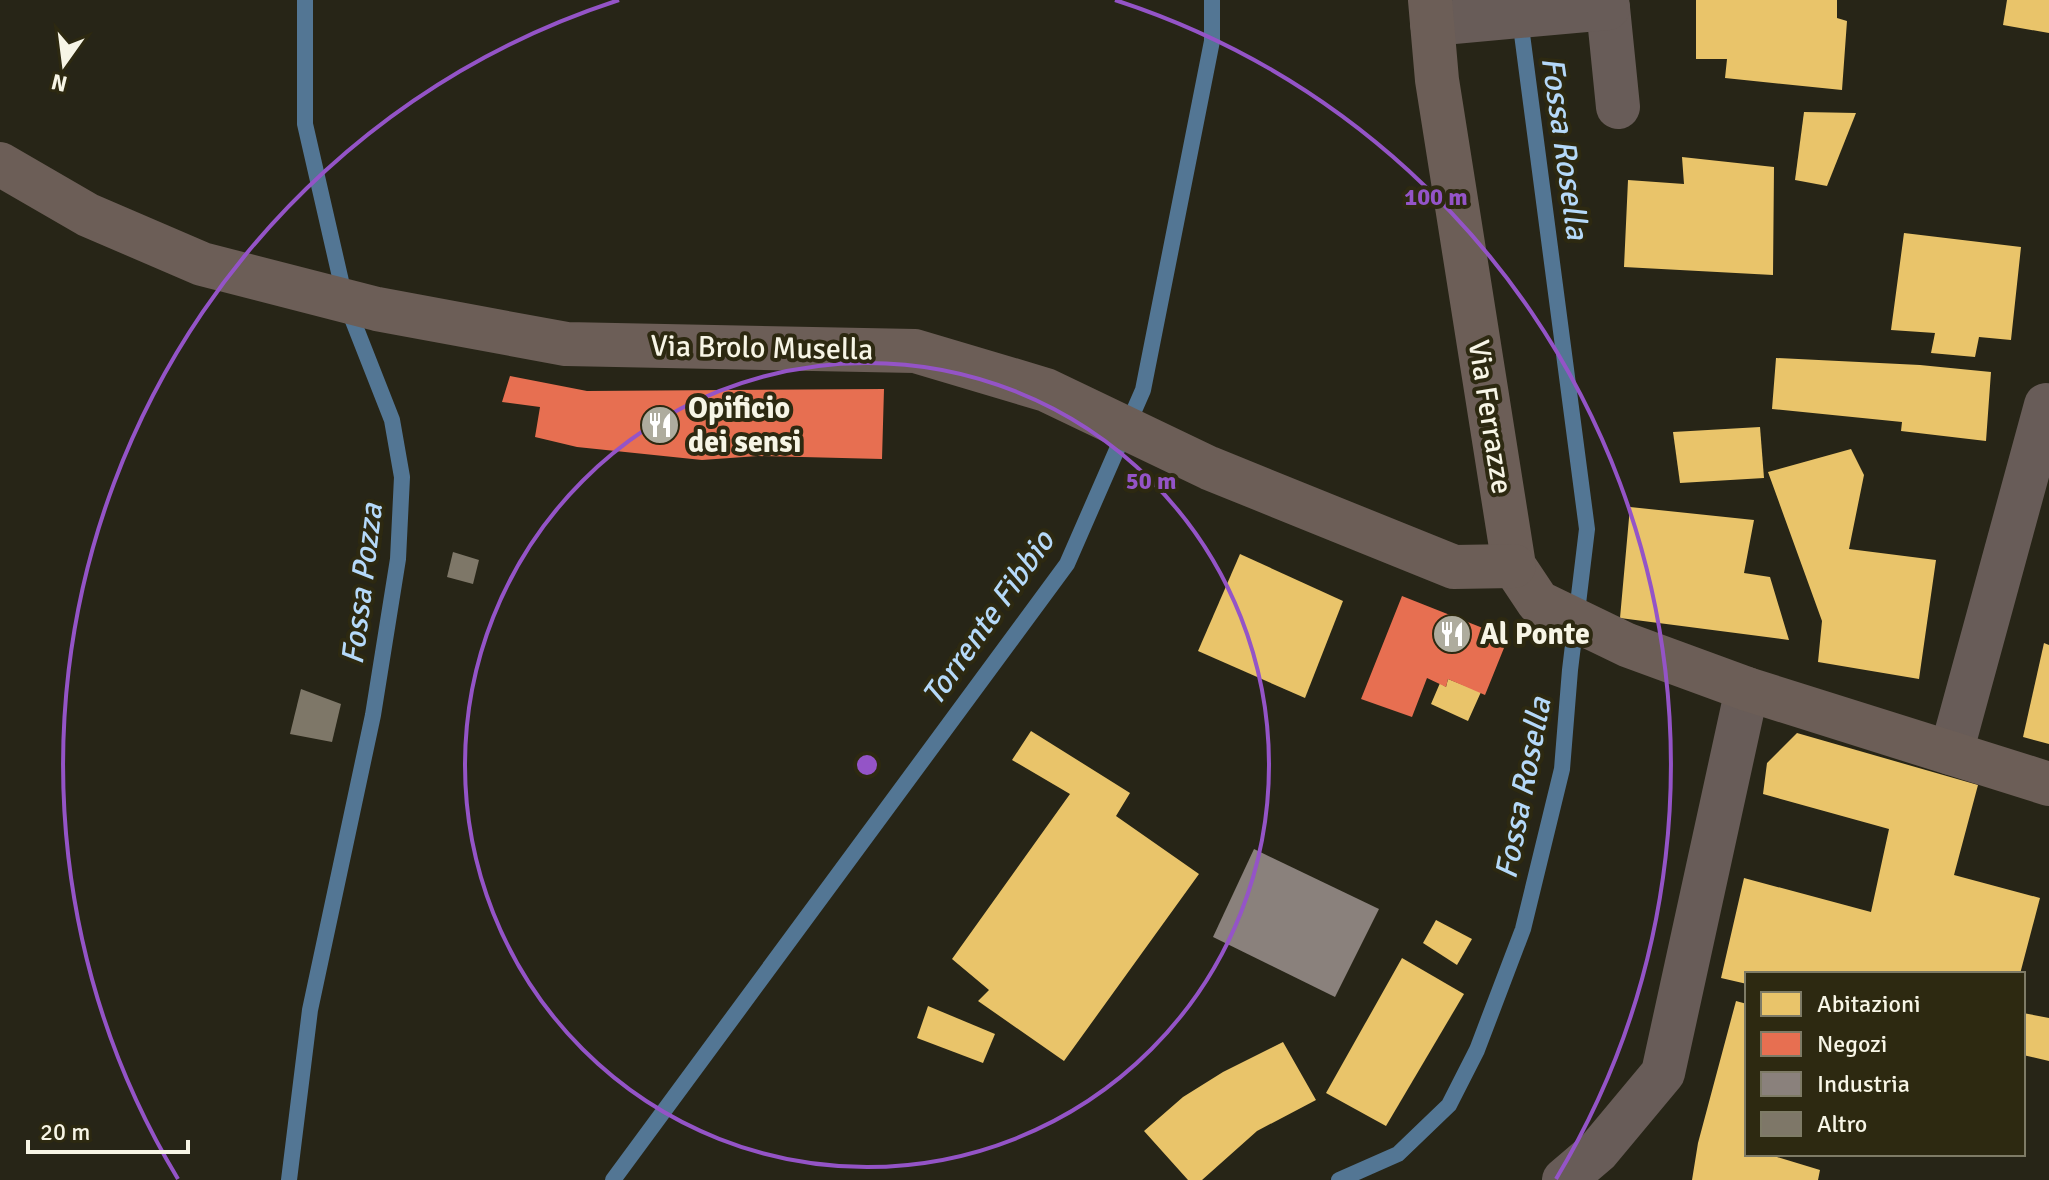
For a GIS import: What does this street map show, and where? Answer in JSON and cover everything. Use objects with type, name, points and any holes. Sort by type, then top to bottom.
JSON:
[{"type":"street","points":[[1431,12],[1495,19],[1559,13],[1607,4],[1618,107]]},
{"type":"street","name":"Via Ferrazze","points":[[1431,12],[1437,80],[1514,566],[1538,602],[1627,645],[1747,689],[2049,784]]},
{"type":"street","name":"Via Brolo Musella","points":[[0,164],[88,215],[202,264],[377,309],[566,344],[915,351],[1046,390],[1209,468],[1454,567],[1514,566]]},
{"type":"street","points":[[1951,753],[2046,405]]},
{"type":"street","points":[[1564,1180],[1598,1151],[1663,1073],[1747,689]]},
{"type":"building: Abitazioni","points":[[1696,0],[1837,0],[1837,18],[1847,21],[1842,90],[1725,78],[1727,59],[1696,59]]},
{"type":"building: Abitazioni","points":[[2007,0],[2049,0],[2049,33],[2003,25]]},
{"type":"building: Abitazioni","points":[[1804,112],[1856,113],[1827,186],[1795,180]]},
{"type":"building: Abitazioni","points":[[1682,157],[1774,167],[1773,275],[1624,267],[1628,180],[1684,184]]},
{"type":"building: Abitazioni","points":[[1904,233],[2021,247],[2011,340],[1979,337],[1975,357],[1931,353],[1935,333],[1891,330]]},
{"type":"building: Abitazioni","points":[[1776,358],[1991,372],[1986,441],[1901,431],[1902,422],[1772,409]]},
{"type":"building: Abitazioni","points":[[1760,427],[1764,478],[1680,483],[1673,432]]},
{"type":"building: Abitazioni","points":[[1851,449],[1864,475],[1849,549],[1936,560],[1919,679],[1818,662],[1822,621],[1768,472]]},
{"type":"building: Abitazioni","points":[[1630,507],[1754,520],[1744,573],[1770,577],[1789,640],[1620,618]]},
{"type":"building: Abitazioni","points":[[1240,554],[1343,601],[1305,698],[1198,651]]},
{"type":"building: Abitazioni","points":[[2044,643],[2049,645],[2049,744],[2023,737]]},
{"type":"building: Abitazioni","points":[[1448,679],[1481,692],[1468,721],[1431,704],[1440,683],[1446,687]]},
{"type":"building: Abitazioni","points":[[1031,731],[1130,793],[1116,816],[1199,874],[1064,1061],[978,1001],[989,990],[952,959],[1070,794],[1012,760]]},
{"type":"building: Abitazioni","points":[[1797,733],[1978,785],[1954,875],[2040,898],[2021,972],[1745,972],[1745,984],[1721,978],[1744,878],[1871,912],[1889,829],[1763,794],[1767,763]]},
{"type":"building: Abitazioni","points":[[1436,920],[1472,939],[1457,965],[1423,943]]},
{"type":"building: Abitazioni","points":[[1402,958],[1464,994],[1386,1126],[1326,1093]]},
{"type":"building: Abitazioni","points":[[1736,1001],[1745,1003],[1745,1156],[1777,1156],[1820,1170],[1818,1180],[1692,1180],[1698,1143]]},
{"type":"building: Abitazioni","points":[[928,1006],[995,1034],[983,1063],[917,1038]]},
{"type":"building: Abitazioni","points":[[2025,1013],[2049,1018],[2049,1061],[2025,1055]]},
{"type":"building: Abitazioni","points":[[1283,1042],[1316,1100],[1257,1131],[1202,1180],[1188,1180],[1144,1131],[1183,1097],[1223,1072]]},
{"type":"building: Negozi","points":[[510,376],[587,391],[884,389],[882,459],[758,456],[702,460],[577,447],[535,437],[540,407],[502,402]]},
{"type":"building: Negozi","points":[[1402,596],[1508,638],[1485,695],[1448,679],[1446,687],[1427,678],[1412,717],[1361,699]]},
{"type":"building: Industria","points":[[1254,849],[1379,909],[1335,997],[1213,937]]},
{"type":"building: Altro","points":[[453,552],[479,560],[473,584],[447,577]]},
{"type":"building: Altro","points":[[301,689],[341,704],[332,742],[290,734]]},
{"type":"waterway","name":"Fossa Pozza","points":[[289,1180],[310,1010],[373,715],[398,559],[402,477],[392,420],[346,303],[305,124],[305,0]]},
{"type":"waterway","name":"Torrente Fibbio","points":[[613,1180],[1067,564],[1143,390],[1212,41],[1212,0]]},
{"type":"waterway","name":"Fossa Rosella","points":[[1339,1180],[1398,1154],[1449,1105],[1477,1050],[1523,929],[1562,769],[1587,529],[1520,19]]},
{"type":"place","name":"Opificio dei sensi","points":[[660,425]]},
{"type":"place","name":"Al Ponte","points":[[1452,634]]}]
